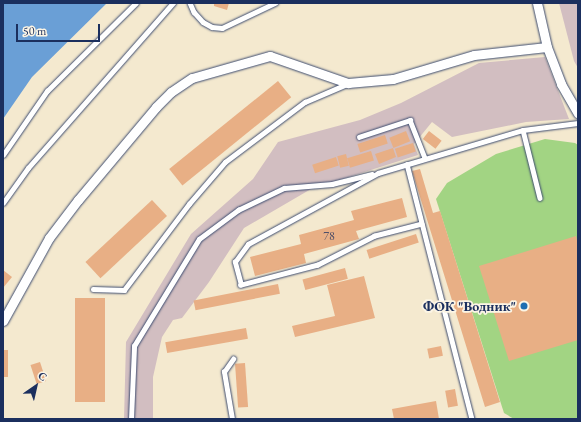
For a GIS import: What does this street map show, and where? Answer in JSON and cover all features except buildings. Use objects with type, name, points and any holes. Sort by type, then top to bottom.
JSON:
[{"type":"street","points":[[537,3],[547,47],[561,84],[578,113]]},
{"type":"street","points":[[3,321],[49,238],[78,200],[171,92],[192,78],[270,56],[348,83],[392,79],[474,55],[547,47]]},
{"type":"lane","points":[[3,155],[47,91],[136,3]]},
{"type":"lane","points":[[3,203],[28,168],[173,3]]},
{"type":"lane","points":[[190,3],[194,12],[203,22],[212,27],[222,28],[275,3]]},
{"type":"lane","points":[[93,289],[124,290],[189,204],[225,162],[305,102],[348,83]]},
{"type":"lane","points":[[359,137],[410,120],[424,158]]},
{"type":"lane","points":[[131,419],[134,346],[199,239],[238,210],[284,188],[332,184],[378,173],[424,158],[522,130],[578,123]]},
{"type":"lane","points":[[522,130],[540,198]]},
{"type":"lane","points":[[407,164],[472,419]]},
{"type":"lane","points":[[378,173],[248,244],[235,262],[241,284],[318,264],[375,236],[422,224]]},
{"type":"lane","points":[[232,419],[224,372],[233,360]]},
{"type":"shaded area","points":[[559,3],[578,3],[578,68],[574,61]]},
{"type":"shaded area","points":[[545,57],[569,119],[526,122],[452,137],[432,122],[414,144],[418,155],[311,189],[244,228],[209,282],[182,318],[173,320],[162,337],[153,377],[153,419],[124,419],[126,342],[191,234],[253,179],[278,142],[360,120],[401,103],[479,63]]},
{"type":"green space","name":"ФОК \"Водник\"","points":[[545,139],[575,143],[578,145],[578,419],[514,419],[504,413],[436,199],[447,183],[496,154]]},
{"type":"water","points":[[3,3],[107,3],[32,77],[3,119]]},
{"type":"place","name":"ФОК \"Водник\"","points":[[524,306]]}]
